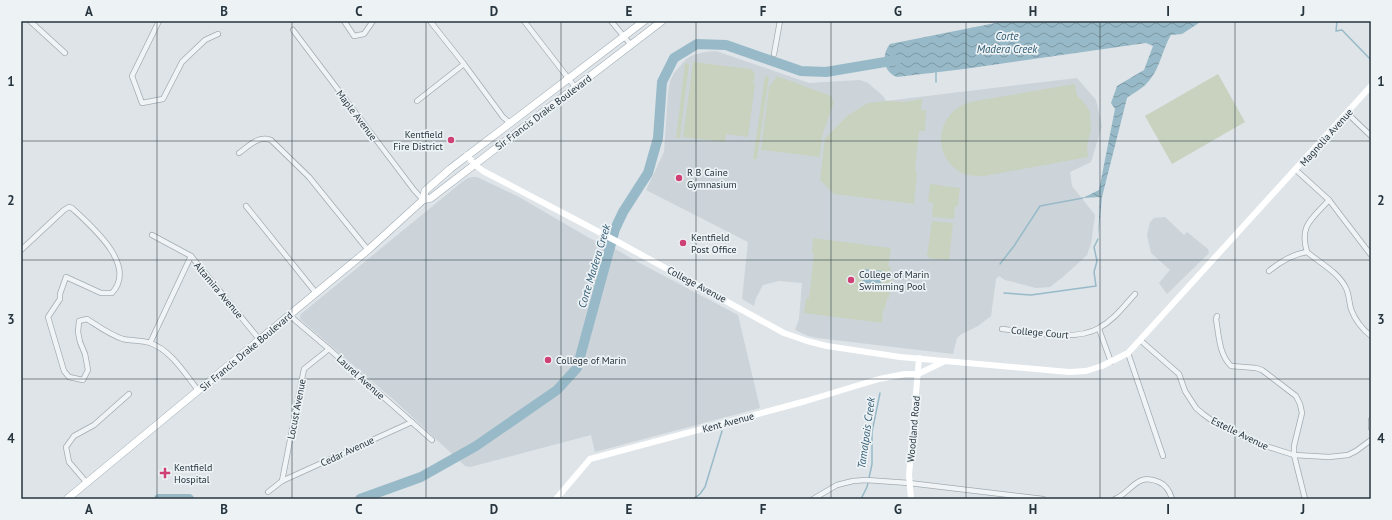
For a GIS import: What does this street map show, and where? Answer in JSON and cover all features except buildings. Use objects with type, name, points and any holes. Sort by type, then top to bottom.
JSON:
[{"type":"main road","name":"Sir Francis Drake Boulevard","points":[[423,200],[425,191],[435,181],[644,21]]},
{"type":"main road","name":"Sir Francis Drake Boulevard","points":[[67,499],[368,250],[423,200],[431,198],[662,21]]},
{"type":"main road","name":"Magnolia Avenue","points":[[1140,340],[1371,86]]},
{"type":"main road","name":"College Avenue","points":[[468,155],[474,164],[484,171],[791,336],[827,346],[900,357],[1069,372],[1086,371],[1111,362],[1128,353],[1140,340]]},
{"type":"main road","name":"Woodland Road","points":[[911,499],[909,483],[919,358]]},
{"type":"main road","points":[[918,374],[945,361]]},
{"type":"main road","name":"Kent Avenue","points":[[556,499],[590,459],[806,401],[880,379],[905,374],[918,374]]},
{"type":"street","points":[[30,21],[65,53]]},
{"type":"street","points":[[159,21],[132,76],[142,103],[163,99],[182,62],[205,40],[218,34]]},
{"type":"street","points":[[344,21],[354,36],[364,34],[373,21]]},
{"type":"street","points":[[430,21],[464,64],[497,110],[510,123]]},
{"type":"street","points":[[524,21],[575,87]]},
{"type":"street","points":[[611,21],[631,45]]},
{"type":"street","points":[[774,54],[780,21]]},
{"type":"street","name":"Maple Avenue","points":[[293,30],[423,200]]},
{"type":"street","points":[[416,101],[464,64]]},
{"type":"street","points":[[1347,113],[1371,136]]},
{"type":"street","points":[[239,154],[260,138],[271,140],[309,177],[368,250]]},
{"type":"street","points":[[1296,170],[1328,200],[1371,255]]},
{"type":"street","points":[[1328,200],[1306,226],[1304,239],[1307,252],[1334,273],[1343,283],[1347,289],[1351,309],[1357,322],[1371,336]]},
{"type":"street","points":[[246,206],[316,293]]},
{"type":"street","points":[[21,250],[69,207],[72,208],[97,232],[119,262],[119,280],[117,288],[112,293],[101,293],[66,277],[60,298],[48,317],[64,371],[69,377],[83,380],[88,370],[86,354],[80,342],[78,332],[79,321],[87,319],[122,339],[150,343],[170,356],[198,390]]},
{"type":"street","name":"Altamira Avenue","points":[[152,235],[191,256],[260,339]]},
{"type":"street","points":[[1269,271],[1280,262],[1307,252]]},
{"type":"street","points":[[150,343],[191,256]]},
{"type":"street","name":"College Court","points":[[1002,329],[1068,336],[1080,335],[1099,329],[1116,316],[1135,294]]},
{"type":"street","name":"Laurel Avenue","points":[[289,315],[432,440]]},
{"type":"street","points":[[1217,316],[1216,319],[1221,351],[1226,362],[1232,366],[1262,370],[1296,396],[1300,404],[1302,413],[1294,446],[1294,455],[1305,499]]},
{"type":"street","points":[[1099,329],[1111,362]]},
{"type":"street","name":"Estelle Avenue","points":[[1140,340],[1180,374],[1185,391],[1196,408],[1214,422],[1253,442],[1294,455],[1329,457],[1356,451],[1371,440]]},
{"type":"street","name":"Locust Avenue","points":[[282,481],[304,369],[329,349]]},
{"type":"street","points":[[1128,353],[1163,456]]},
{"type":"street","points":[[87,483],[69,462],[66,447],[74,436],[94,425],[129,394]]},
{"type":"street","points":[[1371,420],[1371,428]]},
{"type":"street","name":"Cedar Avenue","points":[[268,492],[282,481],[412,422]]},
{"type":"street","points":[[1115,499],[1138,481],[1146,479],[1161,483],[1166,487],[1172,499]]},
{"type":"street","points":[[812,499],[838,485],[853,481],[866,480],[909,483],[1043,499]]},
{"type":"shaded area","points":[[716,51],[809,83],[860,80],[868,83],[883,96],[886,101],[1077,78],[1096,100],[1102,126],[1091,162],[1070,172],[1072,186],[1095,215],[1091,244],[1087,255],[1050,287],[1036,288],[1005,280],[999,276],[996,279],[991,316],[978,326],[957,338],[953,354],[817,338],[795,330],[799,319],[802,283],[779,281],[763,285],[756,298],[754,306],[742,299],[748,242],[646,190],[664,152],[668,93],[670,81],[674,73],[686,59],[693,55]]},
{"type":"shaded area","name":"College of Marin","points":[[473,177],[477,177],[519,197],[591,239],[612,247],[738,315],[760,408],[595,452],[591,435],[470,467],[465,466],[394,400],[301,320],[300,317],[301,314],[462,182]]},
{"type":"shaded area","points":[[1165,217],[1184,235],[1187,232],[1208,249],[1209,253],[1167,294],[1159,283],[1170,270],[1151,253],[1147,235],[1150,222],[1154,218]]},
{"type":"green space","points":[[693,62],[751,69],[755,74],[748,137],[726,134],[725,142],[683,137]]},
{"type":"green space","points":[[685,63],[689,64],[680,138],[676,138]]},
{"type":"green space","points":[[1218,74],[1245,122],[1172,164],[1145,116]]},
{"type":"green space","points":[[765,76],[769,77],[757,159],[753,159]]},
{"type":"green space","points":[[777,76],[831,96],[834,102],[822,136],[820,157],[761,150],[769,87]]},
{"type":"green space","points":[[1075,84],[1077,96],[1083,101],[1090,112],[1091,130],[1087,145],[1088,157],[981,176],[969,175],[960,172],[950,164],[944,155],[941,145],[941,134],[944,124],[950,115],[959,107],[970,102]]},
{"type":"green space","points":[[922,99],[921,110],[926,110],[925,131],[919,131],[915,169],[917,174],[914,204],[834,194],[820,180],[825,138],[847,116],[868,103],[886,101],[904,102]]},
{"type":"green space","points":[[930,184],[960,188],[958,206],[955,206],[954,219],[932,217],[933,203],[928,202]]},
{"type":"green space","points":[[932,221],[953,223],[949,260],[929,258],[927,255]]},
{"type":"green space","name":"College of Marin Swimming Pool","points":[[813,238],[891,248],[888,266],[891,267],[890,278],[892,279],[891,282],[888,282],[888,287],[885,288],[885,291],[890,291],[885,309],[883,309],[882,323],[804,313],[806,299],[809,298],[814,254],[812,253]]},
{"type":"water","name":"Corte Madera Creek","points":[[1005,21],[1202,21],[1182,34],[1171,35],[1158,66],[1151,78],[1143,87],[1127,98],[1102,197],[1098,239],[1100,197],[1083,198],[1099,190],[1115,109],[1111,103],[1117,86],[1144,70],[1153,46],[1146,43],[897,77],[892,75],[886,67],[885,53],[890,44]]},
{"type":"water","points":[[864,269],[882,271],[881,286],[862,284]]},
{"type":"waterway","points":[[1337,21],[1336,31],[1342,30],[1371,60]]},
{"type":"waterway","name":"Corte Madera Creek","points":[[360,499],[421,477],[476,446],[557,390],[577,368],[615,229],[623,212],[648,173],[658,138],[662,82],[674,58],[697,44],[726,45],[801,71],[826,72],[897,60]]},
{"type":"waterway","points":[[936,72],[936,82]]},
{"type":"waterway","points":[[1000,264],[1014,246],[1040,206],[1083,198]]},
{"type":"waterway","name":"Tamalpais Creek","points":[[1004,293],[1031,295],[1096,286],[1094,272],[1097,261],[1094,247],[1098,239]]},
{"type":"waterway","name":"Tamalpais Creek","points":[[861,499],[867,487],[872,464],[872,432],[880,393]]},
{"type":"waterway","points":[[693,499],[700,494],[705,487],[722,431]]},
{"type":"waterway","name":"Corte Madera Creek","points":[[159,499],[189,499]]},
{"type":"place","name":"Kentfield Fire District","points":[[451,140]]},
{"type":"place","name":"R B Caine Gymnasium","points":[[679,178]]},
{"type":"place","name":"Kentfield Post Office","points":[[683,243]]},
{"type":"place","name":"College of Marin Swimming Pool","points":[[851,280]]},
{"type":"place","name":"College of Marin","points":[[548,360]]},
{"type":"place","name":"Kentfield Hospital","points":[[165,473]]}]
